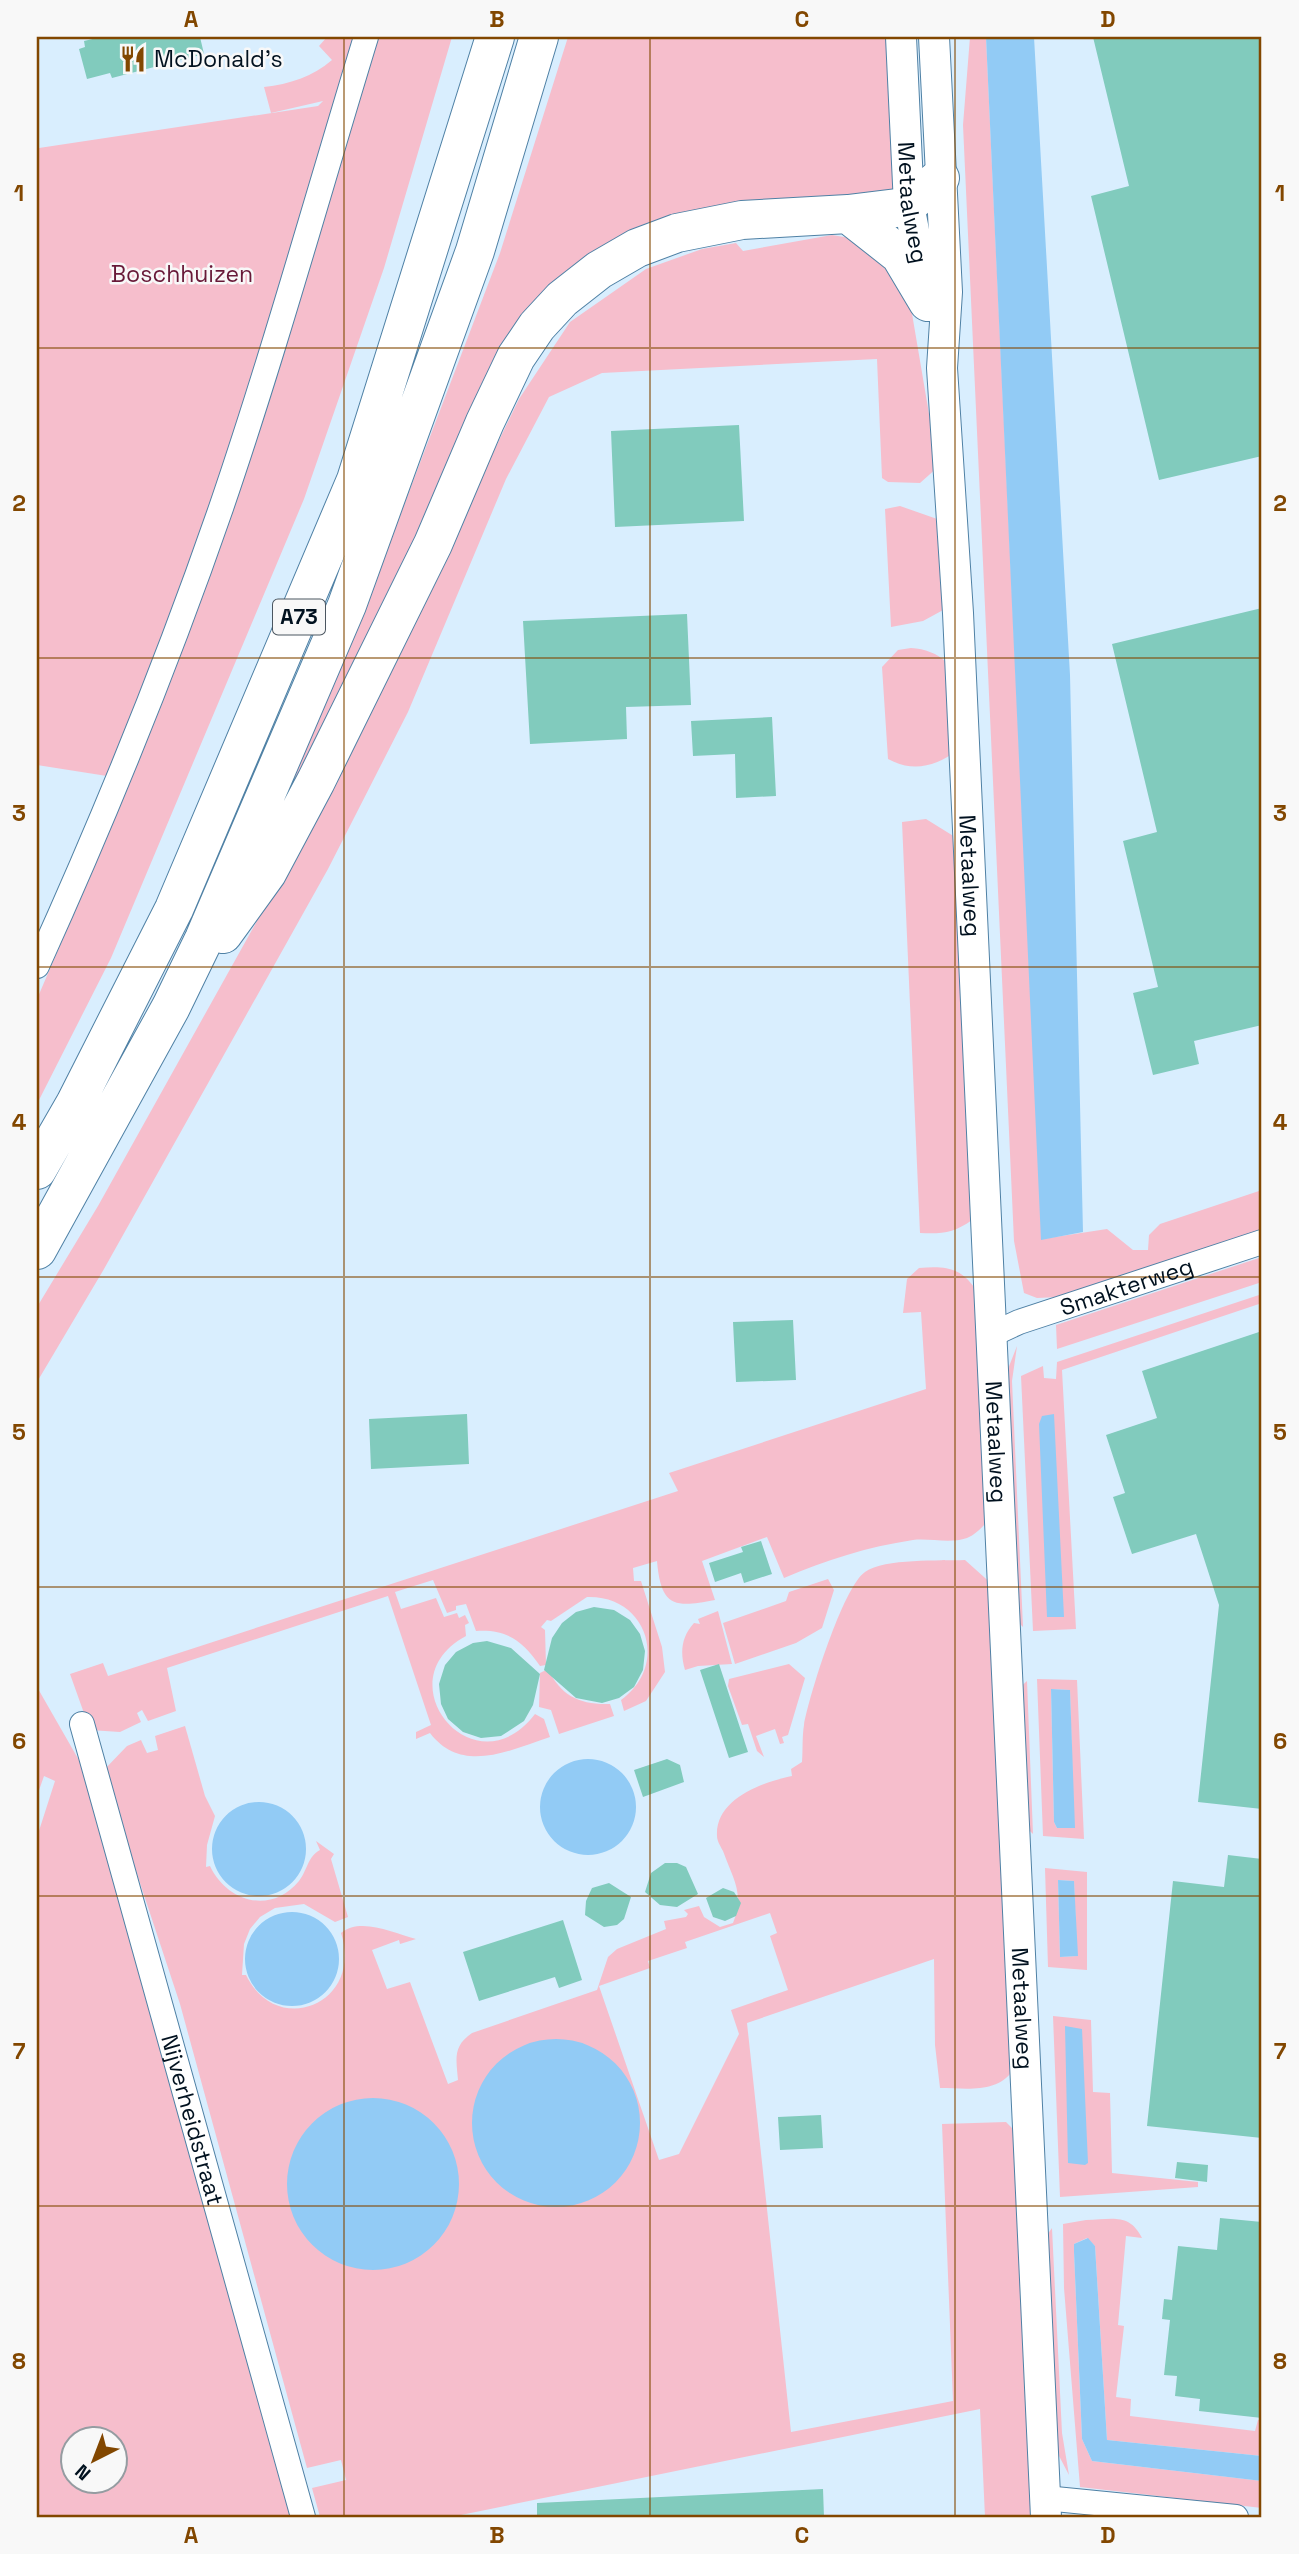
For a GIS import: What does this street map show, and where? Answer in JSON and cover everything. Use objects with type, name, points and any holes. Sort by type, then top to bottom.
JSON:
[{"type":"highway","name":"A73","points":[[37,1170],[75,1104],[174,909],[351,492],[495,37]]},
{"type":"highway","name":"A73","points":[[37,1250],[171,1007],[204,939],[347,606],[475,251],[539,37]]},
{"type":"highway","points":[[909,205],[940,178]]},
{"type":"highway","name":"A73","points":[[171,1007],[273,862],[433,544],[499,388],[537,326],[562,299],[599,270],[638,248],[677,233],[741,220],[848,214],[909,205]]},
{"type":"highway","points":[[848,214],[900,255],[928,302]]},
{"type":"street","points":[[37,966],[96,834],[158,683],[221,506],[366,37]]},
{"type":"street","name":"Metaalweg","points":[[901,37],[909,205],[942,368]]},
{"type":"street","name":"Metaalweg","points":[[934,37],[947,292],[942,368],[958,613],[1046,2508]]},
{"type":"street","name":"Smakterweg","points":[[991,1335],[1019,1322],[1262,1242]]},
{"type":"street","name":"Nijverheidstraat","points":[[82,1724],[303,2517]]},
{"type":"street","points":[[1046,2508],[1236,2517]]},
{"type":"green space","name":"Boschhuizen","points":[[327,37],[452,37],[384,268],[304,499],[111,958],[37,1104],[37,999],[94,866],[126,779],[37,765],[37,139],[39,148],[318,106],[323,101],[271,113],[264,87],[300,79],[332,60],[319,46]]},
{"type":"green space","points":[[568,37],[911,37],[903,197],[577,274],[237,908],[375,581],[500,253]]},
{"type":"green space","points":[[970,37],[986,37],[1042,1239],[1107,1229],[1133,1250],[1148,1250],[1149,1235],[1160,1224],[1262,1190],[1262,1232],[1059,1297],[1037,1298],[1024,1293],[1014,1241],[963,125]]},
{"type":"green space","points":[[832,235],[856,239],[908,290],[938,467],[920,483],[888,482],[882,478],[877,359],[602,373],[549,397],[506,479],[408,712],[328,869],[104,1269],[37,1382],[37,1307],[98,1206],[330,790],[519,399],[570,322],[646,269],[702,249],[736,243],[743,251]]},
{"type":"green space","points":[[900,506],[940,520],[945,609],[923,621],[891,627],[885,509]]},
{"type":"green space","points":[[911,648],[930,652],[947,663],[952,754],[920,766],[904,765],[888,759],[882,667],[898,650]]},
{"type":"green space","points":[[926,819],[955,837],[972,1220],[948,1232],[935,1233],[920,1233],[902,822]]},
{"type":"green space","points":[[1262,1257],[1262,1282],[1057,1349],[1056,1325]]},
{"type":"green space","points":[[937,1267],[958,1272],[976,1290],[991,1517],[971,1536],[954,1541],[913,1540],[879,1546],[784,1578],[767,1537],[702,1561],[715,1600],[689,1604],[672,1601],[666,1596],[657,1561],[633,1568],[634,1581],[641,1581],[662,1647],[665,1672],[646,1701],[624,1711],[621,1700],[636,1685],[645,1669],[648,1652],[645,1635],[637,1619],[625,1607],[608,1599],[587,1597],[551,1621],[547,1620],[541,1627],[545,1630],[546,1665],[540,1666],[513,1638],[497,1632],[476,1631],[466,1604],[456,1606],[456,1610],[447,1613],[433,1580],[395,1592],[401,1609],[436,1598],[444,1617],[457,1613],[459,1618],[465,1615],[469,1623],[465,1625],[466,1636],[442,1656],[433,1678],[435,1701],[447,1722],[465,1736],[487,1741],[511,1735],[535,1714],[544,1719],[550,1737],[503,1753],[471,1756],[457,1753],[443,1746],[430,1733],[416,1739],[416,1732],[431,1725],[388,1596],[167,1668],[176,1711],[148,1721],[142,1710],[137,1713],[141,1722],[120,1732],[90,1730],[70,1674],[103,1663],[108,1676],[678,1491],[669,1473],[926,1389],[921,1312],[903,1313],[907,1279],[919,1268]]},
{"type":"green space","points":[[1262,1294],[1262,1303],[1062,1370],[1076,1629],[1033,1631],[1021,1376],[1043,1366],[1044,1378],[1056,1379],[1057,1362]]},
{"type":"green space","points":[[1017,1346],[1012,1381],[1023,1627],[1015,1619],[1006,1374]]},
{"type":"green space","points":[[965,1560],[994,1586],[1013,2070],[1006,2078],[990,2086],[970,2089],[940,2088],[935,2045],[934,1959],[747,2023],[791,2432],[953,2401],[942,2124],[1006,2122],[1016,2132],[1038,2517],[985,2517],[980,2409],[451,2517],[320,2517],[312,2488],[346,2480],[341,2460],[307,2468],[180,2004],[103,1771],[127,1746],[141,1740],[147,1753],[158,1750],[155,1736],[185,1726],[205,1796],[215,1816],[207,1845],[206,1867],[210,1866],[227,1888],[238,1896],[263,1901],[288,1892],[320,1850],[316,1841],[334,1854],[331,1859],[348,1917],[335,1922],[304,1904],[275,1908],[260,1917],[250,1929],[244,1944],[242,1975],[246,1975],[260,1994],[277,2005],[296,2009],[314,2005],[329,1994],[340,1979],[345,1958],[341,1933],[349,1928],[367,1926],[416,1939],[400,1944],[399,1940],[372,1950],[387,1989],[410,1982],[448,2084],[458,2080],[459,2048],[472,2033],[597,1990],[608,1957],[617,1949],[666,1929],[664,1921],[686,1917],[688,1914],[684,1910],[699,1906],[704,1917],[720,1927],[733,1923],[738,1895],[718,1840],[718,1823],[732,1802],[743,1794],[792,1776],[791,1769],[802,1762],[804,1725],[813,1691],[837,1619],[856,1582],[865,1572],[886,1564]],"holes":[[[770,1913],[777,1933],[770,1936],[788,1990],[731,2010],[739,2034],[679,2154],[659,2160],[599,1986],[650,1968],[648,1961],[687,1948],[685,1942]]]},
{"type":"green space","points":[[828,1579],[834,1590],[822,1628],[796,1643],[735,1664],[723,1623],[786,1601],[789,1592]]},
{"type":"green space","points":[[718,1611],[732,1664],[698,1666],[685,1670],[682,1651],[686,1634],[694,1623],[700,1624],[698,1619]]},
{"type":"green space","points":[[789,1664],[805,1678],[788,1735],[782,1737],[784,1743],[780,1744],[775,1729],[756,1736],[764,1757],[757,1751],[748,1724],[742,1725],[728,1686],[729,1679]]},
{"type":"green space","points":[[548,1669],[565,1692],[589,1703],[610,1704],[614,1716],[559,1734],[551,1710],[539,1707],[540,1673]]},
{"type":"green space","points":[[1037,1679],[1077,1680],[1084,1839],[1043,1836]],"holes":[[[1051,1689],[1070,1690],[1074,1828],[1057,1828],[1054,1822]]]},
{"type":"green space","points":[[1027,1681],[1033,1834],[1028,1829],[1017,1690]]},
{"type":"green space","points":[[37,1687],[84,1769],[295,2517],[37,2517],[37,1837],[55,1781],[44,1776],[37,1796]]},
{"type":"green space","points":[[1045,1868],[1087,1872],[1087,1970],[1048,1967]],"holes":[[[1058,1880],[1074,1881],[1077,1956],[1060,1957]]]},
{"type":"green space","points":[[1053,2016],[1091,2020],[1093,2092],[1110,2093],[1112,2173],[1198,2182],[1198,2187],[1060,2197]]},
{"type":"green space","points":[[1086,2220],[1125,2221],[1137,2230],[1142,2238],[1126,2236],[1118,2325],[1124,2326],[1116,2397],[1131,2399],[1130,2416],[1255,2431],[1258,2420],[1262,2420],[1262,2456],[1107,2440],[1095,2246],[1087,2238],[1074,2244],[1074,2252],[1082,2439],[1092,2461],[1262,2481],[1262,2508],[1080,2487],[1064,2288],[1063,2224]]},
{"type":"green space","points":[[1052,2228],[1062,2433],[1069,2475],[1058,2454],[1058,2433],[1051,2433],[1047,2235]]},
{"type":"water","points":[[986,37],[1034,37],[1070,675],[1083,1232],[1041,1240]]},
{"type":"water","points":[[1054,1414],[1064,1617],[1047,1617],[1039,1424],[1042,1416]]},
{"type":"water","points":[[1051,1689],[1070,1690],[1075,1828],[1057,1828],[1054,1822]]},
{"type":"water","points":[[579,1759],[597,1759],[615,1767],[628,1780],[636,1798],[633,1826],[615,1847],[597,1855],[579,1855],[561,1847],[548,1834],[540,1816],[540,1798],[548,1780],[561,1767]]},
{"type":"water","points":[[259,1802],[277,1805],[292,1816],[303,1831],[306,1849],[303,1867],[292,1882],[277,1893],[259,1896],[241,1893],[226,1882],[215,1867],[212,1849],[215,1831],[226,1816],[241,1805]]},
{"type":"water","points":[[1058,1880],[1074,1881],[1078,1956],[1060,1957]]},
{"type":"water","points":[[292,1912],[310,1916],[325,1926],[335,1941],[339,1959],[335,1977],[325,1992],[310,2002],[292,2006],[274,2002],[259,1992],[249,1977],[245,1959],[249,1941],[259,1926],[274,1916]]},
{"type":"water","points":[[1065,2026],[1082,2029],[1088,2163],[1085,2165],[1068,2163]]},
{"type":"water","points":[[556,2039],[588,2045],[615,2064],[634,2091],[640,2123],[634,2155],[615,2182],[588,2201],[556,2207],[524,2201],[497,2182],[478,2155],[472,2123],[478,2091],[497,2064],[524,2045]]},
{"type":"water","points":[[373,2098],[406,2104],[434,2123],[453,2151],[459,2184],[453,2217],[434,2245],[406,2264],[373,2270],[340,2264],[312,2245],[293,2217],[287,2184],[293,2151],[312,2123],[340,2104]]},
{"type":"water","points":[[1088,2238],[1095,2246],[1107,2440],[1262,2456],[1262,2481],[1092,2461],[1082,2439],[1074,2252],[1074,2244]]},
{"type":"building","name":"McDonald's","points":[[101,37],[200,37],[204,54],[112,78],[110,73],[87,79],[79,49],[85,47],[84,41]]},
{"type":"building","points":[[1093,37],[1262,37],[1262,456],[1159,480],[1091,196],[1129,186]]},
{"type":"building","points":[[739,425],[744,521],[615,527],[611,431]]},
{"type":"building","points":[[1262,608],[1262,1025],[1194,1041],[1199,1064],[1153,1075],[1133,993],[1158,987],[1123,841],[1157,832],[1112,644]]},
{"type":"building","points":[[687,614],[691,705],[626,707],[627,739],[530,744],[523,621]]},
{"type":"building","points":[[772,717],[776,796],[736,798],[735,754],[693,756],[691,721]]},
{"type":"building","points":[[793,1320],[796,1380],[736,1382],[733,1322]]},
{"type":"building","points":[[1262,1331],[1262,1809],[1198,1802],[1219,1605],[1196,1534],[1132,1554],[1113,1497],[1125,1493],[1106,1435],[1157,1418],[1142,1371]]},
{"type":"building","points":[[467,1414],[469,1464],[371,1469],[369,1419]]},
{"type":"building","points":[[761,1541],[772,1574],[744,1583],[741,1573],[715,1582],[709,1563],[743,1552],[741,1547]]},
{"type":"building","points":[[594,1607],[614,1610],[630,1620],[640,1634],[645,1651],[643,1670],[634,1687],[619,1698],[602,1703],[576,1698],[544,1670],[552,1638],[562,1623],[576,1612]]},
{"type":"building","points":[[487,1641],[511,1648],[540,1674],[533,1705],[524,1721],[501,1736],[481,1738],[463,1732],[448,1719],[441,1704],[439,1684],[445,1665],[456,1652],[473,1643]]},
{"type":"building","points":[[719,1664],[748,1752],[729,1758],[700,1670]]},
{"type":"building","points":[[667,1759],[680,1765],[684,1782],[643,1797],[634,1770]]},
{"type":"building","points":[[1228,1855],[1262,1859],[1262,2138],[1147,2126],[1173,1881],[1224,1887]]},
{"type":"building","points":[[665,1863],[677,1863],[686,1867],[698,1894],[677,1907],[660,1905],[645,1892],[651,1873]]},
{"type":"building","points":[[609,1883],[631,1897],[624,1919],[617,1925],[604,1927],[585,1915],[586,1901],[592,1888]]},
{"type":"building","points":[[723,1888],[734,1892],[741,1903],[736,1916],[725,1921],[713,1917],[706,1898]]},
{"type":"building","points":[[563,1920],[582,1980],[559,1988],[555,1977],[479,2001],[463,1952]]},
{"type":"building","points":[[821,2115],[823,2148],[780,2150],[778,2117]]},
{"type":"building","points":[[1177,2162],[1208,2165],[1207,2182],[1175,2178]]},
{"type":"building","points":[[1220,2218],[1262,2222],[1262,2418],[1199,2411],[1200,2399],[1175,2396],[1177,2376],[1164,2375],[1170,2320],[1162,2319],[1164,2299],[1172,2300],[1178,2246],[1217,2250]]},
{"type":"building","points":[[823,2489],[824,2517],[537,2517],[537,2503]]},
{"type":"place","name":"McDonald's","points":[[133,59]]}]
